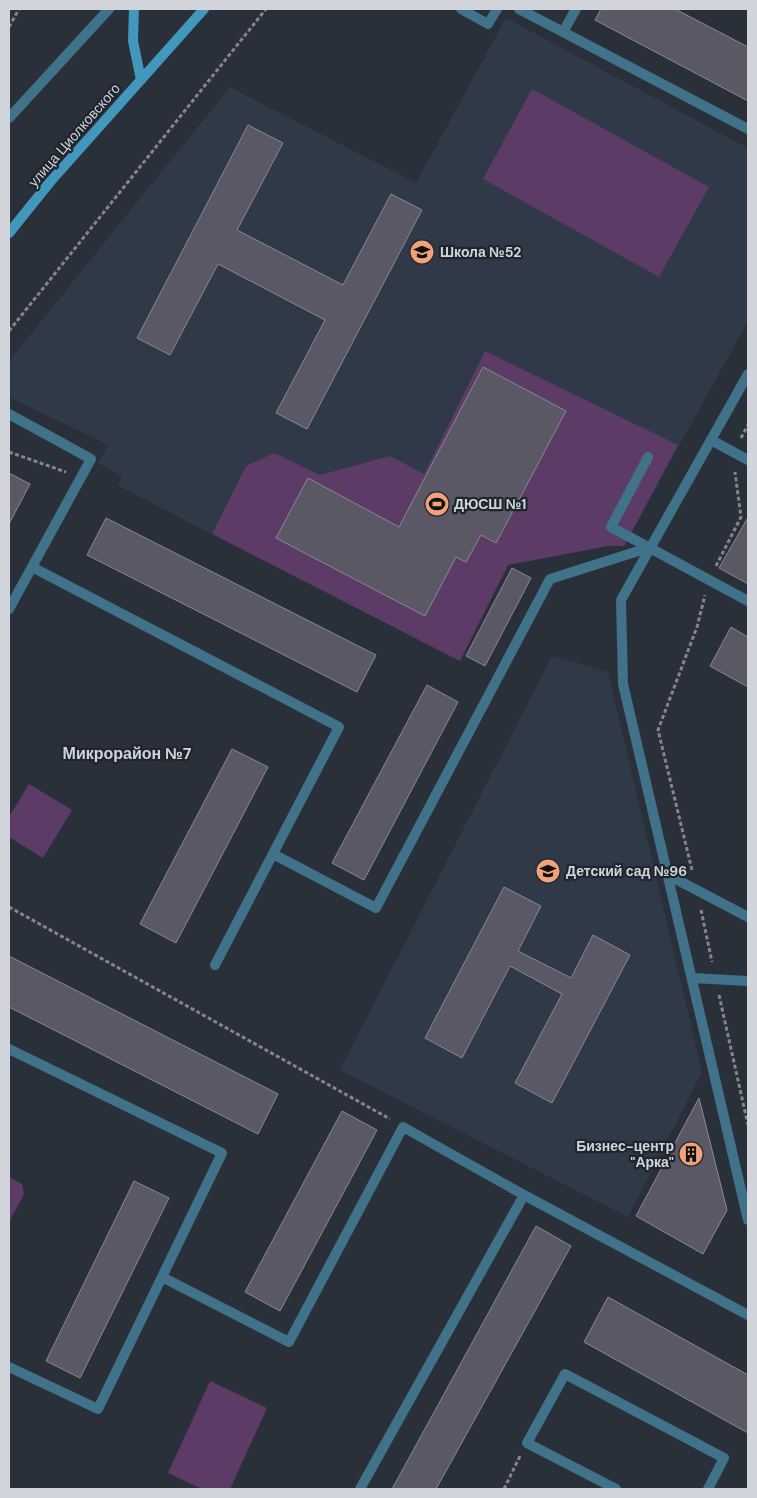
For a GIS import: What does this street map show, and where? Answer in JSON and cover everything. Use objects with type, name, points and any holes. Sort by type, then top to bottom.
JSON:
[{"type":"main road","points":[[134,9],[133,41],[141,80]]},
{"type":"main road","name":"улица Циолковского","points":[[9,233],[50,182],[204,9]]},
{"type":"lane","points":[[9,118],[109,9]]},
{"type":"lane","points":[[461,9],[488,24],[497,9]]},
{"type":"lane","points":[[519,9],[748,129]]},
{"type":"lane","points":[[564,32],[576,9]]},
{"type":"lane","points":[[748,374],[621,600],[623,684],[748,1220]]},
{"type":"lane","points":[[9,414],[91,459],[9,608]]},
{"type":"lane","points":[[711,440],[748,460]]},
{"type":"lane","points":[[648,457],[611,527],[748,601]]},
{"type":"lane","points":[[273,854],[376,908],[550,579],[651,547]]},
{"type":"lane","points":[[32,566],[340,727],[216,964]]},
{"type":"lane","points":[[668,875],[748,917]]},
{"type":"lane","points":[[692,978],[748,981]]},
{"type":"lane","points":[[9,1049],[222,1153],[98,1409],[9,1367]]},
{"type":"lane","points":[[162,1277],[289,1342],[403,1127],[524,1195],[748,1316]]},
{"type":"lane","points":[[360,1489],[524,1195]]},
{"type":"lane","points":[[616,1489],[527,1443],[565,1374],[724,1458],[708,1489]]},
{"type":"path","points":[[9,27],[19,9]]},
{"type":"path","points":[[9,331],[266,9]]},
{"type":"path","points":[[748,425],[733,452],[741,517],[709,579],[697,627],[658,730],[697,890],[748,1125]]},
{"type":"path","points":[[9,452],[81,477]]},
{"type":"path","points":[[9,907],[403,1127]]},
{"type":"path","points":[[504,1489],[527,1443]]},
{"type":"shaded area","name":"Школа №52","points":[[506,18],[748,148],[748,321],[624,546],[608,546],[508,565],[460,661],[118,486],[122,477],[98,463],[108,445],[9,397],[9,361],[230,87],[416,183]]},
{"type":"shaded area","points":[[532,89],[709,187],[659,277],[483,179]]},
{"type":"shaded area","name":"ДЮСШ №1","points":[[485,351],[678,445],[624,546],[608,546],[508,565],[460,661],[212,534],[246,466],[274,453],[320,475],[390,456],[424,474]]},
{"type":"shaded area","name":"Детский сад №96","points":[[552,656],[608,672],[702,1072],[628,1217],[340,1070]]},
{"type":"shaded area","points":[[29,784],[72,810],[43,858],[9,837],[9,817]]},
{"type":"shaded area","points":[[9,1177],[22,1184],[24,1194],[9,1222]]},
{"type":"shaded area","points":[[210,1381],[267,1408],[230,1489],[202,1489],[168,1473]]},
{"type":"building","points":[[601,9],[675,9],[748,47],[748,101],[595,20]]},
{"type":"building","points":[[248,125],[283,143],[237,230],[343,285],[391,194],[422,210],[307,429],[276,413],[325,320],[218,264],[170,355],[137,338]]},
{"type":"building","points":[[483,367],[566,411],[496,543],[481,535],[466,562],[456,557],[425,616],[276,538],[308,478],[399,527]]},
{"type":"building","points":[[9,473],[30,484],[9,524]]},
{"type":"building","points":[[106,518],[376,655],[357,692],[87,555]]},
{"type":"building","points":[[748,520],[748,584],[719,568]]},
{"type":"building","points":[[512,568],[531,578],[485,666],[466,656]]},
{"type":"building","points":[[731,627],[748,637],[748,687],[710,666]]},
{"type":"building","points":[[427,685],[458,702],[364,880],[332,863]]},
{"type":"building","points":[[232,749],[268,767],[176,943],[140,924]]},
{"type":"building","points":[[504,887],[541,906],[518,951],[571,978],[593,935],[630,955],[552,1103],[515,1083],[562,994],[510,966],[462,1058],[425,1038]]},
{"type":"building","points":[[9,956],[278,1094],[258,1134],[9,1007]]},
{"type":"building","name":"Бизнес-центр \"Арка\"","points":[[699,1098],[727,1210],[703,1254],[636,1216]]},
{"type":"building","points":[[342,1111],[377,1130],[280,1311],[245,1292]]},
{"type":"building","points":[[134,1181],[169,1198],[80,1378],[46,1361]]},
{"type":"building","points":[[536,1226],[571,1246],[436,1489],[392,1489]]},
{"type":"building","points":[[608,1297],[748,1375],[748,1433],[584,1342]]},
{"type":"place","name":"Школа №52","points":[[422,252]]},
{"type":"place","name":"ДЮСШ №1","points":[[437,504]]},
{"type":"place","name":"Детский сад №96","points":[[548,871]]},
{"type":"place","name":"Бизнес-центр \"Арка\"","points":[[691,1154]]},
{"type":"district","name":"Микрорайон №7","points":[[127,753]]}]
